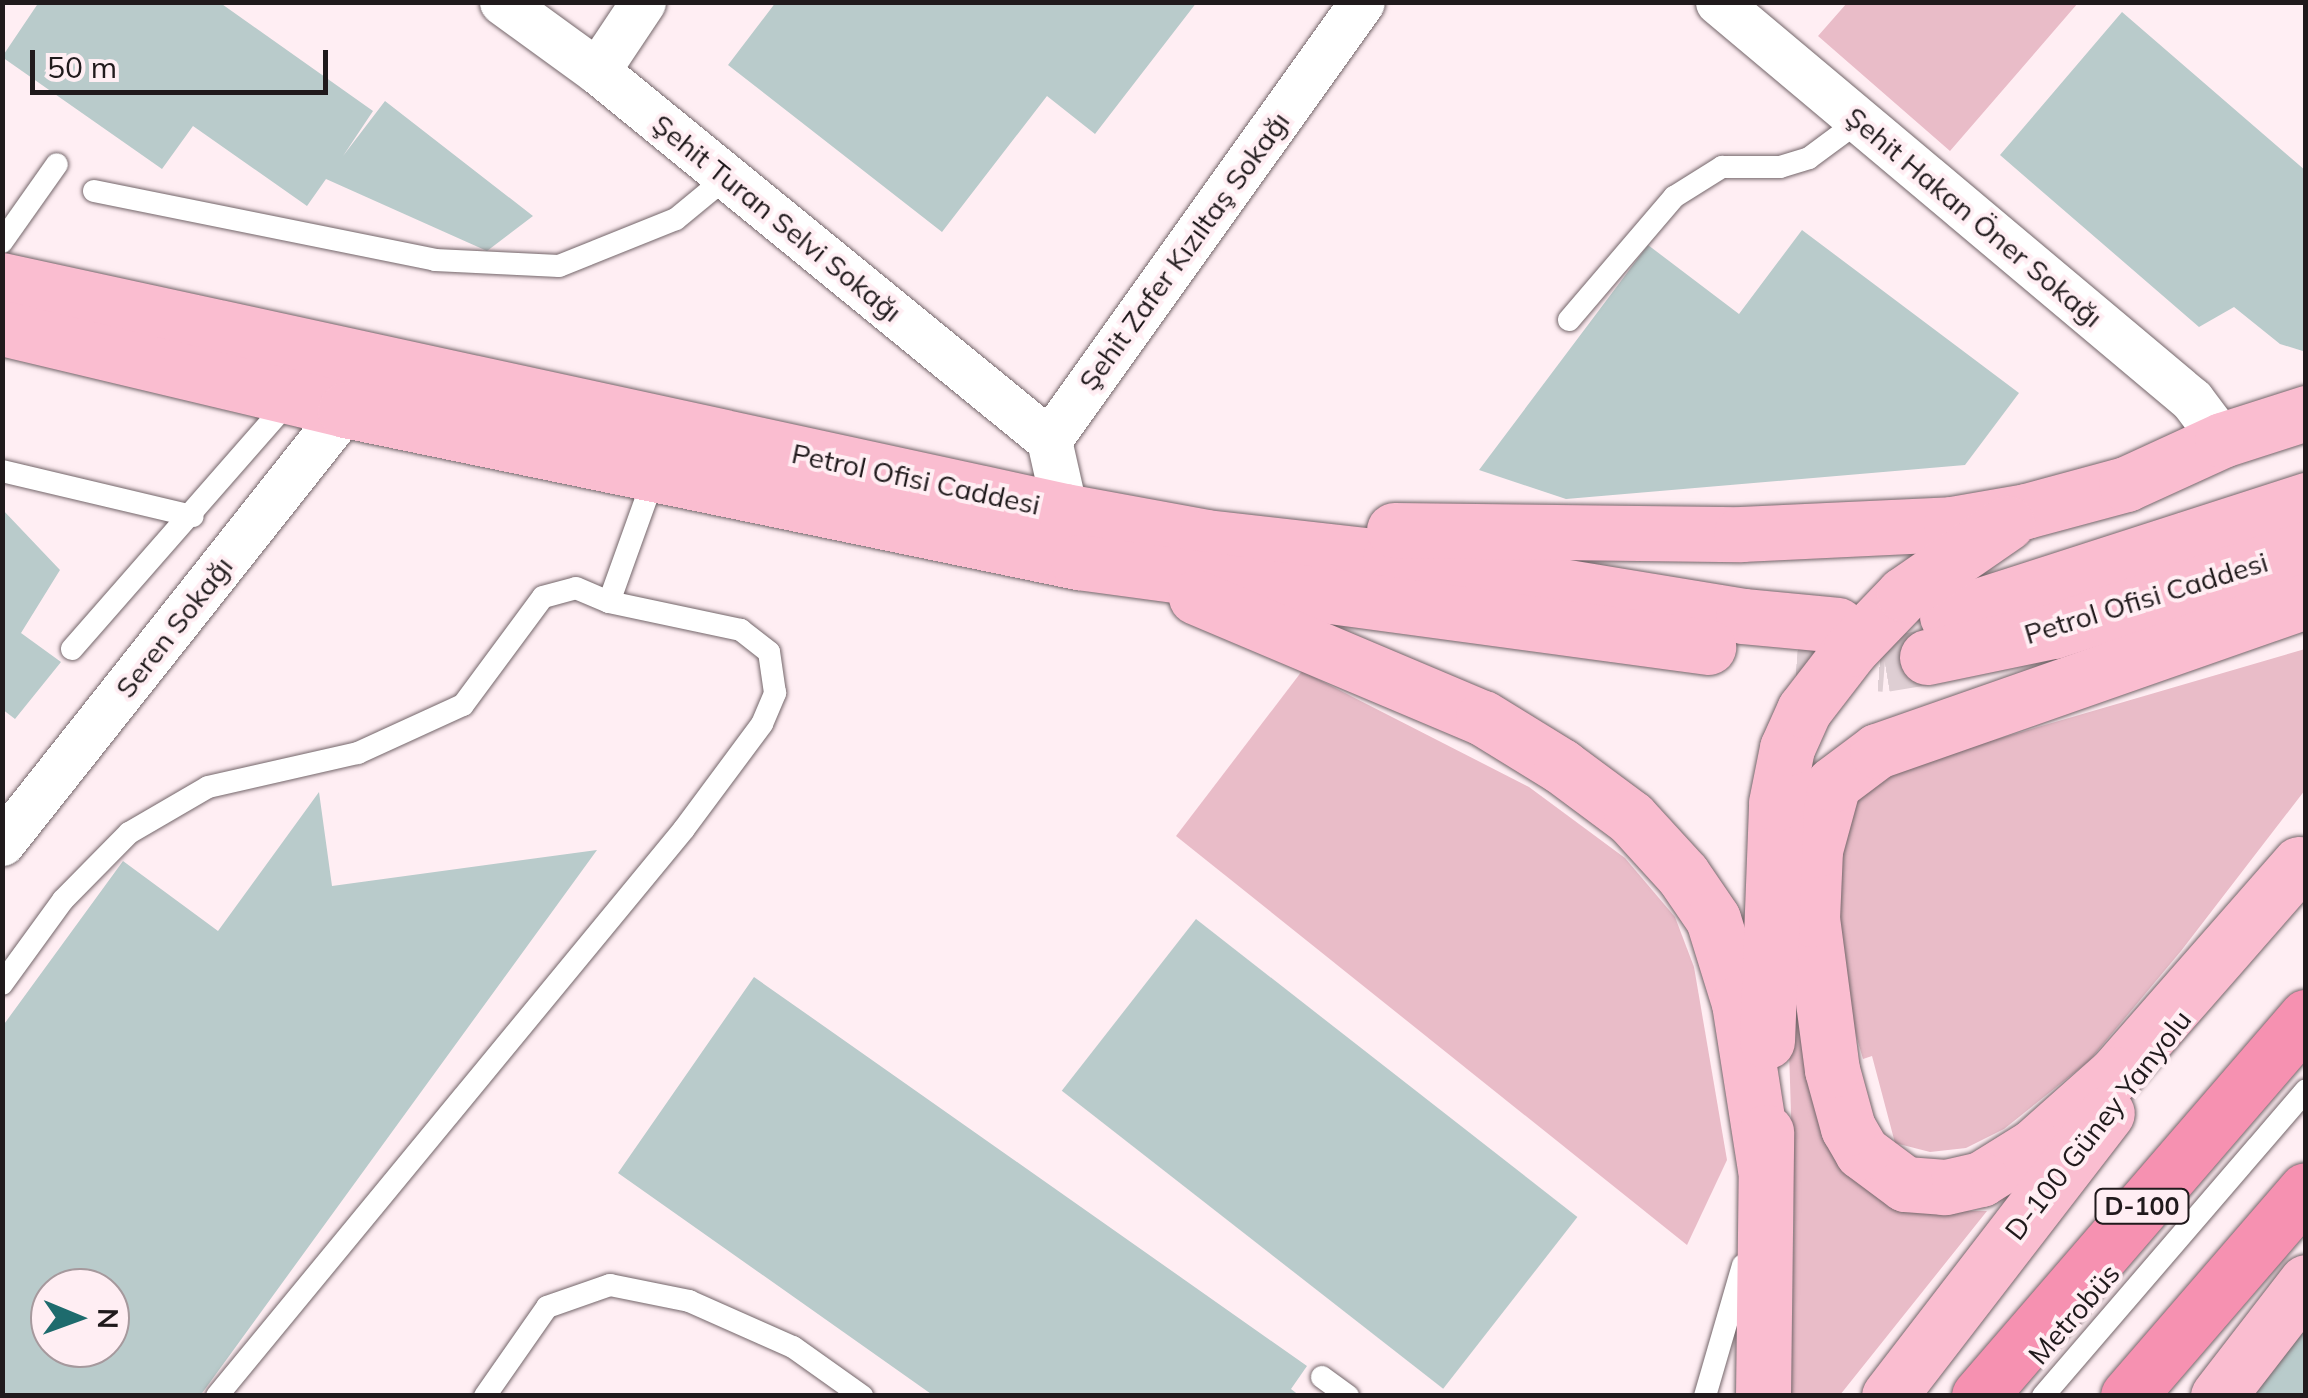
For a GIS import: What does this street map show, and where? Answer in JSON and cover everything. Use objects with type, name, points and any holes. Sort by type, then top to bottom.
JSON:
[{"type":"highway","name":"D-100","points":[[1979,1396],[2306,1017]]},
{"type":"highway","points":[[2128,1396],[2306,1190]]},
{"type":"main road","name":"Petrol Ofisi Caddesi","points":[[2,280],[1065,511],[1206,537],[1390,558],[1744,616],[1818,641],[1078,562],[344,410],[2,328]]},
{"type":"main road","points":[[1206,537],[1393,530],[1741,534],[1951,524],[2026,511],[2126,484],[2222,440],[2306,413]]},
{"type":"main road","points":[[2222,440],[2306,447]]},
{"type":"main road","name":"Petrol Ofisi Caddesi","points":[[2306,500],[1937,636],[2052,631],[2306,550]]},
{"type":"main road","points":[[1763,1396],[1769,897],[1776,803],[1787,748],[1804,710],[1852,649],[1904,594],[2026,511]]},
{"type":"main road","points":[[1078,562],[1190,595],[1483,718],[1561,766],[1630,818],[1683,875],[1713,919],[1739,1003],[1765,1169]]},
{"type":"main road","points":[[2302,859],[2115,1074],[2034,1146],[1980,1179],[1945,1187],[1905,1184],[1862,1152],[1848,1128],[1832,1070],[1812,920],[1815,850],[1833,784],[1877,750],[2306,601]]},
{"type":"main road","name":"D-100 Güney Yanyolu","points":[[1889,1396],[2302,859]]},
{"type":"main road","points":[[2218,1396],[2306,1282]]},
{"type":"street","name":"Şehit Turan Selvi Sokağı","points":[[502,2],[597,71],[1048,440]]},
{"type":"street","points":[[597,71],[643,2]]},
{"type":"street","name":"Şehit Zafer Kızıltaş Sokağı","points":[[1048,440],[1362,2]]},
{"type":"street","name":"Şehit Hakan Öner Sokağı","points":[[1718,2],[2192,400],[2222,440]]},
{"type":"street","name":"Seren Sokağı","points":[[2,844],[344,410]]},
{"type":"street","points":[[1048,440],[1065,511]]},
{"type":"lane","points":[[1569,320],[1674,197],[1722,167],[1780,167],[1809,158],[1860,121]]},
{"type":"lane","points":[[2,242],[57,164]]},
{"type":"lane","points":[[94,190],[435,260],[559,266],[676,219],[727,177]]},
{"type":"lane","points":[[72,649],[193,516],[292,398]]},
{"type":"lane","points":[[2,471],[193,516]]},
{"type":"lane","points":[[609,602],[655,474]]},
{"type":"lane","points":[[2,984],[63,900],[129,833],[208,787],[358,753],[463,706],[543,597],[576,588],[609,602],[741,630],[769,652],[775,693],[762,724],[684,830],[217,1396]]},
{"type":"lane","name":"Metrobüs","points":[[2043,1396],[2306,1090]]},
{"type":"lane","points":[[1705,1396],[1730,1320],[1765,1169]]},
{"type":"lane","points":[[486,1396],[548,1306],[610,1285],[706,1308],[793,1347],[862,1396]]},
{"type":"lane","points":[[1322,1378],[1348,1396]]},
{"type":"shaded area","points":[[1847,2],[2078,3],[1950,151],[1818,36]]},
{"type":"shaded area","points":[[2305,649],[2305,790],[2181,951],[2089,1061],[2004,1129],[1966,1148],[1930,1152],[1895,1143],[1872,1056],[1863,1059],[1850,1014],[1835,894],[1844,837],[1859,796],[1888,771]]},
{"type":"shaded area","points":[[1302,671],[1529,787],[1625,858],[1675,917],[1694,967],[1727,1160],[1687,1245],[1176,836]]},
{"type":"shaded area","points":[[1793,953],[1814,1039],[1921,1211],[1987,1211],[1840,1395],[1791,1396],[1794,1211],[1788,1017]]},
{"type":"building","points":[[39,2],[219,2],[373,111],[343,156],[385,101],[533,216],[487,251],[326,179],[307,206],[193,126],[162,169],[2,57]]},
{"type":"building","points":[[776,2],[1197,2],[1095,134],[1047,96],[942,232],[728,65]]},
{"type":"building","points":[[2122,12],[2306,171],[2306,352],[2280,344],[2234,307],[2199,327],[2000,155]]},
{"type":"building","points":[[1802,230],[2019,393],[1965,465],[1566,499],[1479,470],[1648,245],[1739,314]]},
{"type":"building","points":[[2,509],[60,570],[21,633],[61,662],[15,719],[2,709]]},
{"type":"building","points":[[319,792],[332,886],[597,850],[200,1396],[2,1396],[2,1027],[123,861],[218,931]]},
{"type":"building","points":[[1196,919],[1577,1217],[1443,1389],[1062,1091]]},
{"type":"building","points":[[754,977],[1307,1366],[1291,1389],[1300,1396],[934,1396],[618,1173]]},
{"type":"building","points":[[2306,1328],[2306,1396],[2251,1396]]},
{"type":"tunnel","points":[[1797,657],[1885,664],[1927,657]]}]
